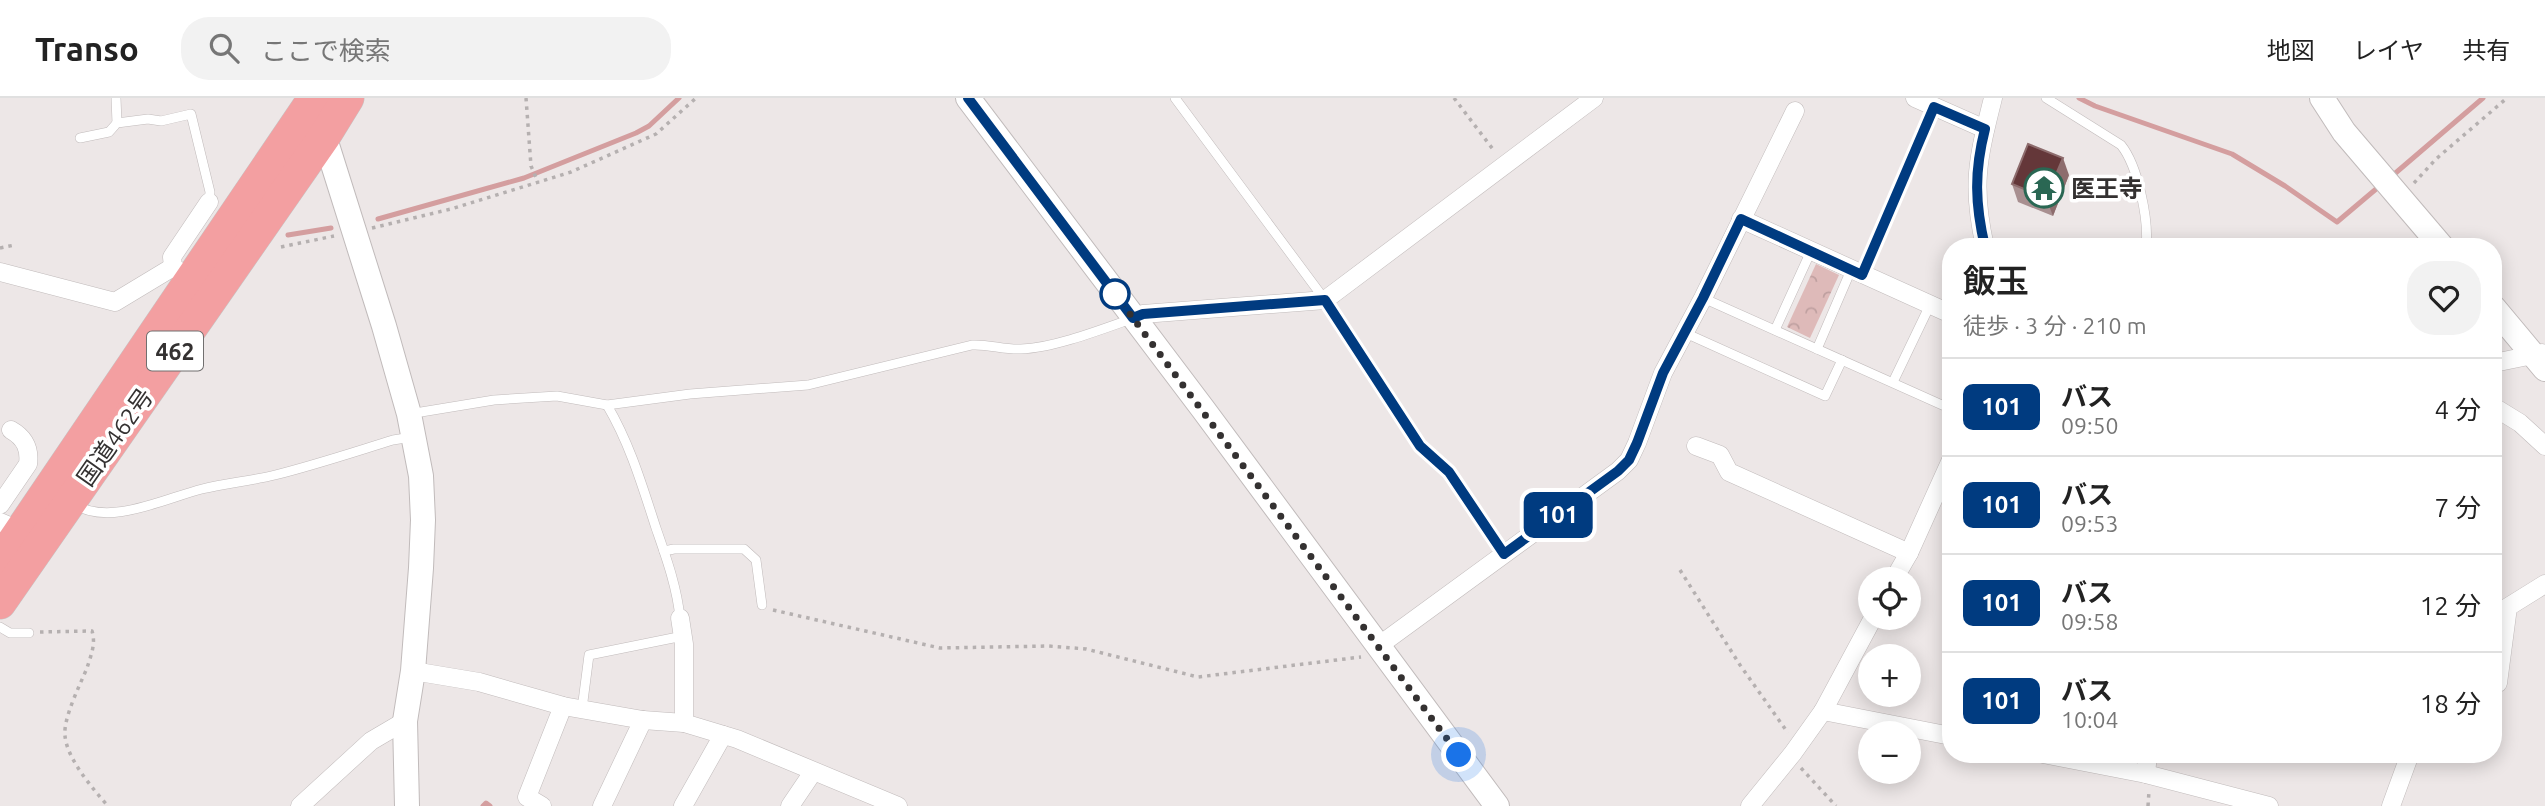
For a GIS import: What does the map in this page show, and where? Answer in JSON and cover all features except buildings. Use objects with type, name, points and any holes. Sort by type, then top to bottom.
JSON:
[{"type":"highway","name":"国道462号","points":[[0,603],[348,98]]},
{"type":"highway","name":"国道462号","points":[[0,561],[11,526],[182,273],[313,99]]},
{"type":"street","points":[[968,98],[1203,409],[1493,804]]},
{"type":"street","points":[[1133,318],[1143,314],[1325,300],[1594,98]]},
{"type":"street","points":[[1915,98],[1985,129]]},
{"type":"street","points":[[1984,238],[1976,189],[1979,152],[1993,98]]},
{"type":"street","points":[[2322,98],[2344,132],[2435,238]]},
{"type":"street","points":[[313,99],[411,426],[421,476],[423,520],[413,671],[405,721],[407,806]]},
{"type":"street","points":[[1377,647],[1618,471],[1629,460],[1663,373],[1703,298],[1797,106]]},
{"type":"street","points":[[0,272],[115,302],[182,273],[171,262],[174,250],[209,202]]},
{"type":"street","points":[[1741,219],[1942,310]]},
{"type":"street","points":[[2502,317],[2541,359]]},
{"type":"street","points":[[2502,362],[2541,359]]},
{"type":"street","points":[[2502,412],[2545,446]]},
{"type":"street","points":[[0,505],[28,464],[29,457],[23,440],[11,430]]},
{"type":"street","points":[[1696,446],[1720,455],[1729,472],[1909,553]]},
{"type":"street","points":[[1901,567],[1942,480]]},
{"type":"street","points":[[2502,653],[2508,607],[2545,584]]},
{"type":"street","points":[[680,618],[683,636],[684,723]]},
{"type":"street","points":[[1750,806],[1823,711],[1867,630]]},
{"type":"street","points":[[413,671],[479,682],[563,706],[643,720],[684,723],[723,735],[813,772],[872,802],[898,806]]},
{"type":"street","points":[[542,806],[527,797],[563,706]]},
{"type":"street","points":[[1823,711],[1942,734]]},
{"type":"street","points":[[601,806],[643,720]]},
{"type":"street","points":[[300,806],[372,741],[405,721]]},
{"type":"street","points":[[684,806],[723,735]]},
{"type":"street","points":[[2089,763],[2146,774],[2269,806]]},
{"type":"street","points":[[2146,774],[2147,763]]},
{"type":"street","points":[[2391,806],[2407,763]]},
{"type":"street","points":[[790,806],[813,772]]},
{"type":"lane","points":[[80,138],[109,132],[117,122],[116,98]]},
{"type":"lane","points":[[1175,98],[1325,300],[1420,446],[1449,472],[1504,554]]},
{"type":"lane","points":[[2046,98],[2121,145],[2129,155],[2146,216],[2146,238]]},
{"type":"lane","points":[[1817,349],[1934,107]]},
{"type":"lane","points":[[117,122],[148,119],[161,121],[191,114],[210,192],[209,202]]},
{"type":"lane","points":[[1775,330],[1811,251]]},
{"type":"lane","points":[[1703,298],[1942,405]]},
{"type":"lane","points":[[1893,382],[1930,305]]},
{"type":"lane","points":[[70,501],[83,510],[135,509],[201,489],[274,475],[393,440],[411,426],[494,400],[557,396],[607,405],[690,394],[808,386],[972,345],[986,344],[1017,350],[1034,348],[1133,318]]},
{"type":"lane","points":[[1683,332],[1825,396],[1843,360]]},
{"type":"lane","points":[[607,405],[630,449],[664,551],[680,618]]},
{"type":"lane","points":[[664,551],[744,549],[756,560],[762,605]]},
{"type":"lane","points":[[0,627],[10,632],[29,632]]},
{"type":"lane","points":[[582,709],[589,655],[683,636]]},
{"type":"path","points":[[526,98],[531,166],[538,181]]},
{"type":"path","points":[[281,247],[451,209],[571,172],[656,134],[696,98]]},
{"type":"path","points":[[1454,98],[1506,166]]},
{"type":"path","points":[[2401,197],[2436,159],[2507,98]]},
{"type":"path","points":[[0,248],[15,245]]},
{"type":"path","points":[[1680,570],[1740,665],[1790,736],[1795,750],[1836,806]]},
{"type":"path","points":[[762,605],[790,615],[809,617],[940,648],[1048,646],[1086,649],[1198,677],[1364,656],[1377,647]]},
{"type":"path","points":[[29,632],[92,631],[94,646],[67,720],[65,737],[69,752],[108,806]]},
{"type":"green space","points":[[1816,264],[1839,275],[1810,338],[1787,327]]},
{"type":"waterway","points":[[378,219],[524,178],[636,133],[649,126],[679,98]]},
{"type":"waterway","points":[[2079,98],[2232,154],[2337,222],[2382,184]]},
{"type":"waterway","points":[[2392,176],[2483,98]]},
{"type":"waterway","points":[[288,235],[331,228]]},
{"type":"waterway","points":[[483,806],[486,803],[490,806]]},
{"type":"bus line","name":"101","points":[[968,98],[1133,318],[1143,314],[1325,300],[1420,446],[1449,472],[1504,554],[1618,471],[1629,460],[1663,373],[1741,219],[1862,275],[1934,107],[1985,129],[1979,152],[1976,189],[1983,238]]},
{"type":"place","name":"医王寺","points":[[2044,188]]},
{"type":"route","points":[[1115,294],[1459,755]]}]
